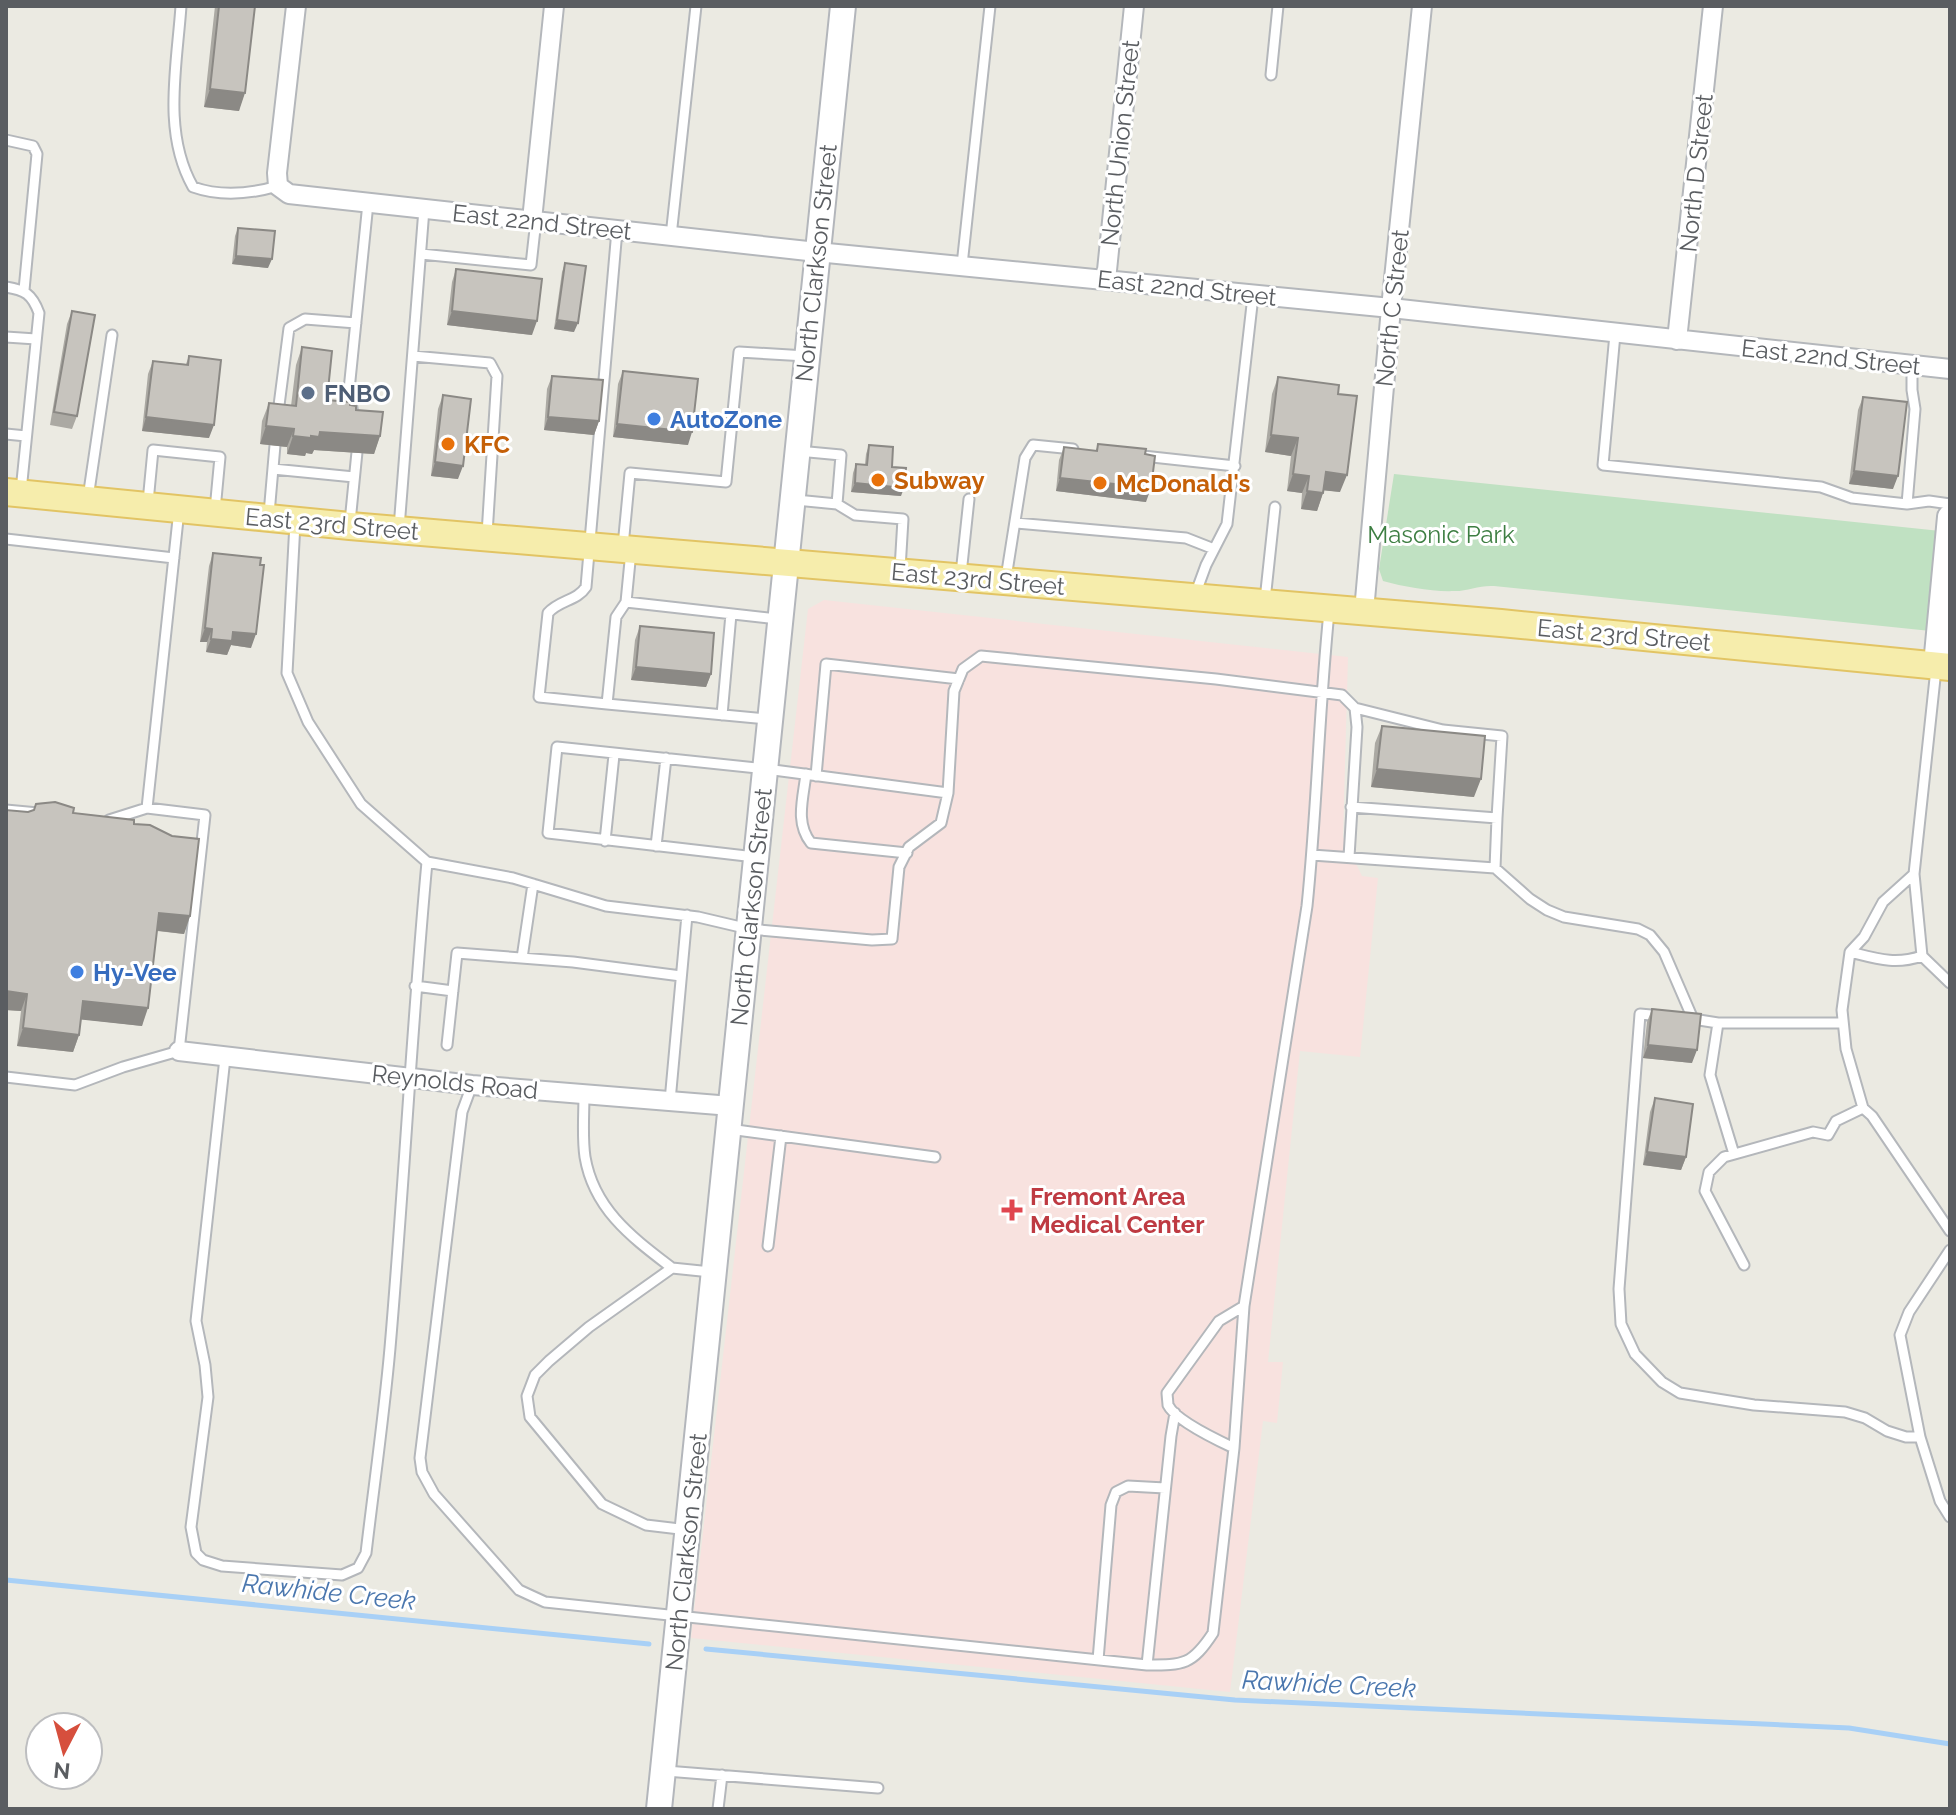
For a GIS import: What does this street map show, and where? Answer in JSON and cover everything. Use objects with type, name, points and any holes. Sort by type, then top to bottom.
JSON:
[{"type":"main road","name":"East 23rd Street","points":[[13,493],[350,526],[1364,611],[1943,666]]},
{"type":"street","points":[[278,186],[296,6]]},
{"type":"street","points":[[534,220],[554,6]]},
{"type":"street","name":"North Clarkson Street","points":[[659,1809],[843,6]]},
{"type":"street","name":"North Union Street","points":[[1106,280],[1134,6]]},
{"type":"street","name":"North C Street","points":[[1364,611],[1422,6]]},
{"type":"street","name":"North D Street","points":[[1677,340],[1713,6]]},
{"type":"street","name":"East 22nd Street","points":[[278,186],[289,194],[368,203],[1950,369]]},
{"type":"street","points":[[1943,666],[1950,517]]},
{"type":"street","name":"Reynolds Road","points":[[179,1051],[472,1085],[670,1101],[730,1118]]},
{"type":"lane","points":[[181,6],[172,123],[185,174],[193,187],[205,191],[250,194],[278,186]]},
{"type":"lane","points":[[671,236],[696,6]]},
{"type":"lane","points":[[962,265],[990,6]]},
{"type":"lane","points":[[1271,75],[1278,6]]},
{"type":"lane","points":[[6,140],[33,146],[37,154],[24,290]]},
{"type":"lane","points":[[357,428],[349,390],[368,203]]},
{"type":"lane","points":[[399,530],[424,209]]},
{"type":"lane","points":[[421,254],[531,265],[534,220]]},
{"type":"lane","points":[[617,230],[586,587],[581,595],[555,605],[548,613],[539,697],[771,719]]},
{"type":"lane","points":[[6,287],[24,290],[33,298],[39,313],[26,436],[13,493]]},
{"type":"lane","points":[[1194,598],[1227,524],[1253,296]]},
{"type":"lane","points":[[277,422],[289,328],[305,319],[356,323]]},
{"type":"lane","points":[[1615,334],[1603,465],[1821,487],[1852,498],[1907,504],[1929,501],[1950,504]]},
{"type":"lane","points":[[87,501],[112,335]]},
{"type":"lane","points":[[6,337],[36,339]]},
{"type":"lane","points":[[607,704],[616,617],[626,602],[630,473],[726,482],[739,352],[806,356]]},
{"type":"lane","points":[[413,356],[490,363],[497,376],[487,537]]},
{"type":"lane","points":[[1907,504],[1915,409],[1912,366]]},
{"type":"lane","points":[[6,434],[26,436]]},
{"type":"lane","points":[[269,518],[275,445]]},
{"type":"lane","points":[[1006,582],[1025,458],[1033,445],[1079,449]]},
{"type":"lane","points":[[147,507],[153,450],[220,457],[214,514]]},
{"type":"lane","points":[[796,451],[841,455],[837,504]]},
{"type":"lane","points":[[350,526],[357,452]]},
{"type":"lane","points":[[1126,454],[1235,466]]},
{"type":"lane","points":[[273,469],[354,477]]},
{"type":"lane","points":[[961,578],[969,499]]},
{"type":"lane","points":[[792,500],[837,504],[855,515],[903,519],[899,572]]},
{"type":"lane","points":[[1265,603],[1275,507]]},
{"type":"lane","points":[[147,808],[179,510]]},
{"type":"lane","points":[[295,521],[287,673],[308,722],[361,804],[427,862],[533,884],[606,906],[687,915],[749,929],[892,939],[899,867],[909,847],[941,823],[948,793],[954,691],[963,669],[981,656],[1342,695],[1355,708],[1443,730],[1502,736],[1495,868]]},
{"type":"lane","points":[[1015,523],[1186,538],[1214,549]]},
{"type":"lane","points":[[6,539],[174,558]]},
{"type":"lane","points":[[626,602],[781,620]]},
{"type":"lane","points":[[472,1085],[462,1112],[420,1458],[422,1472],[434,1494],[519,1590],[545,1602],[1147,1665],[1178,1665],[1199,1654],[1213,1633],[1234,1448],[1244,1306],[1312,855],[1329,609]]},
{"type":"lane","points":[[722,715],[731,614]]},
{"type":"lane","points":[[907,853],[811,843],[803,833],[800,819],[811,775],[826,664],[959,679]]},
{"type":"lane","points":[[1943,666],[1914,874],[1922,956],[1950,983]]},
{"type":"lane","points":[[1349,857],[1357,727],[1355,708]]},
{"type":"lane","points":[[757,857],[548,833],[557,747],[766,769],[948,793]]},
{"type":"lane","points":[[605,841],[614,755]]},
{"type":"lane","points":[[656,846],[666,758]]},
{"type":"lane","points":[[1351,807],[1497,818]]},
{"type":"lane","points":[[6,1077],[75,1085],[179,1051],[205,815],[147,808],[112,820],[95,819]]},
{"type":"lane","points":[[6,810],[48,814]]},
{"type":"lane","points":[[1312,855],[1495,868],[1547,910],[1650,935],[1664,952],[1693,1019]]},
{"type":"lane","points":[[225,1058],[196,1321],[208,1397],[191,1527],[196,1553],[203,1560],[222,1566],[342,1575],[358,1568],[366,1553],[390,1351],[415,986],[427,862]]},
{"type":"lane","points":[[1914,874],[1883,902],[1864,937],[1850,952],[1843,1023],[1846,1049],[1863,1108],[1872,1116],[1950,1231]]},
{"type":"lane","points":[[522,958],[533,884]]},
{"type":"lane","points":[[670,1101],[687,915]]},
{"type":"lane","points":[[1850,952],[1885,961],[1904,962],[1922,956]]},
{"type":"lane","points":[[447,1045],[457,953],[681,976]]},
{"type":"lane","points":[[415,986],[453,991]]},
{"type":"lane","points":[[1667,1017],[1640,1014],[1619,1289],[1621,1324],[1635,1354],[1662,1382],[1680,1393],[1754,1405],[1845,1412],[1865,1418],[1887,1431],[1906,1437],[1920,1437]]},
{"type":"lane","points":[[1680,1018],[1718,1023],[1843,1023]]},
{"type":"lane","points":[[1718,1023],[1710,1075],[1734,1154]]},
{"type":"lane","points":[[584,1094],[585,1155],[602,1205],[629,1235],[672,1268],[714,1273]]},
{"type":"lane","points":[[1744,1265],[1705,1191],[1709,1172],[1724,1157],[1813,1132],[1828,1135],[1836,1121],[1863,1108]]},
{"type":"lane","points":[[730,1118],[781,1136],[935,1157]]},
{"type":"lane","points":[[768,1246],[781,1136]]},
{"type":"lane","points":[[1950,1250],[1909,1312],[1900,1335],[1920,1437],[1940,1501],[1950,1517]]},
{"type":"lane","points":[[672,1268],[589,1327],[549,1361],[535,1375],[527,1396],[530,1417],[602,1504],[646,1525],[688,1530]]},
{"type":"lane","points":[[1234,1448],[1175,1413],[1168,1405],[1167,1393],[1219,1321],[1244,1306]]},
{"type":"lane","points":[[1147,1665],[1175,1413]]},
{"type":"lane","points":[[1098,1660],[1111,1505],[1116,1492],[1128,1486],[1165,1488]]},
{"type":"lane","points":[[663,1770],[878,1788]]},
{"type":"lane","points":[[718,1809],[722,1775]]},
{"type":"shaded area","name":"Fremont Area Medical Center","points":[[824,600],[1348,657],[1343,837],[1362,876],[1378,878],[1360,1057],[1300,1051],[1268,1362],[1283,1362],[1277,1423],[1263,1421],[1230,1692],[691,1638],[808,609]]},
{"type":"green space","name":"Masonic Park","points":[[1394,474],[1950,532],[1950,633],[1494,586],[1437,591],[1383,581],[1379,569]]},
{"type":"building","points":[[219,6],[255,6],[245,93],[210,89]]},
{"type":"building","points":[[238,228],[275,231],[272,259],[236,256]]},
{"type":"building","points":[[565,263],[586,266],[578,323],[557,320]]},
{"type":"building","points":[[456,269],[542,279],[537,321],[452,311]]},
{"type":"building","points":[[72,311],[95,315],[77,416],[54,412]]},
{"type":"building","points":[[302,347],[332,351],[327,400],[350,402],[356,410],[383,412],[380,436],[320,432],[319,437],[311,438],[293,436],[294,429],[266,426],[269,403],[296,406]]},
{"type":"building","points":[[189,356],[221,360],[214,425],[146,417],[153,361],[188,365]]},
{"type":"building","points":[[623,371],[698,379],[692,432],[617,424]]},
{"type":"building","points":[[552,376],[603,380],[599,421],[548,417]]},
{"type":"building","points":[[1278,377],[1339,385],[1338,394],[1357,396],[1347,475],[1326,472],[1323,493],[1307,491],[1309,476],[1293,474],[1298,438],[1271,435]]},
{"type":"building","name":"KFC","points":[[443,395],[471,399],[463,466],[435,462]]},
{"type":"building","points":[[1863,397],[1907,402],[1898,476],[1854,471]]},
{"type":"building","points":[[1098,444],[1146,449],[1145,454],[1155,456],[1151,488],[1060,478],[1064,447],[1097,451]]},
{"type":"building","points":[[869,445],[893,447],[892,467],[906,468],[904,488],[855,483],[856,464],[867,465]]},
{"type":"building","points":[[213,553],[261,558],[260,565],[264,565],[256,634],[233,632],[232,641],[211,639],[212,629],[205,628]]},
{"type":"building","points":[[640,626],[714,633],[711,674],[636,667]]},
{"type":"building","points":[[1382,726],[1485,736],[1481,779],[1377,769]]},
{"type":"building","name":"Hy-Vee","points":[[55,802],[74,808],[73,813],[134,820],[134,824],[150,825],[172,836],[199,839],[190,916],[159,913],[148,1008],[83,1001],[79,1035],[23,1028],[27,994],[6,991],[6,810],[28,812],[34,810],[36,804]]},
{"type":"building","points":[[1652,1009],[1701,1014],[1697,1050],[1648,1045]]},
{"type":"building","points":[[1655,1098],[1693,1104],[1686,1157],[1647,1152]]},
{"type":"waterway","name":"Rawhide Creek","points":[[6,1580],[649,1644]]},
{"type":"waterway","name":"Rawhide Creek","points":[[706,1649],[1235,1700],[1849,1728],[1950,1744]]},
{"type":"place","name":"FNBO","points":[[308,393]]},
{"type":"place","name":"AutoZone","points":[[654,419]]},
{"type":"place","name":"KFC","points":[[448,444]]},
{"type":"place","name":"Subway","points":[[878,480]]},
{"type":"place","name":"McDonald's","points":[[1100,483]]},
{"type":"place","name":"Hy-Vee","points":[[77,972]]},
{"type":"place","name":"Fremont Area Medical Center","points":[[1012,1210]]}]
